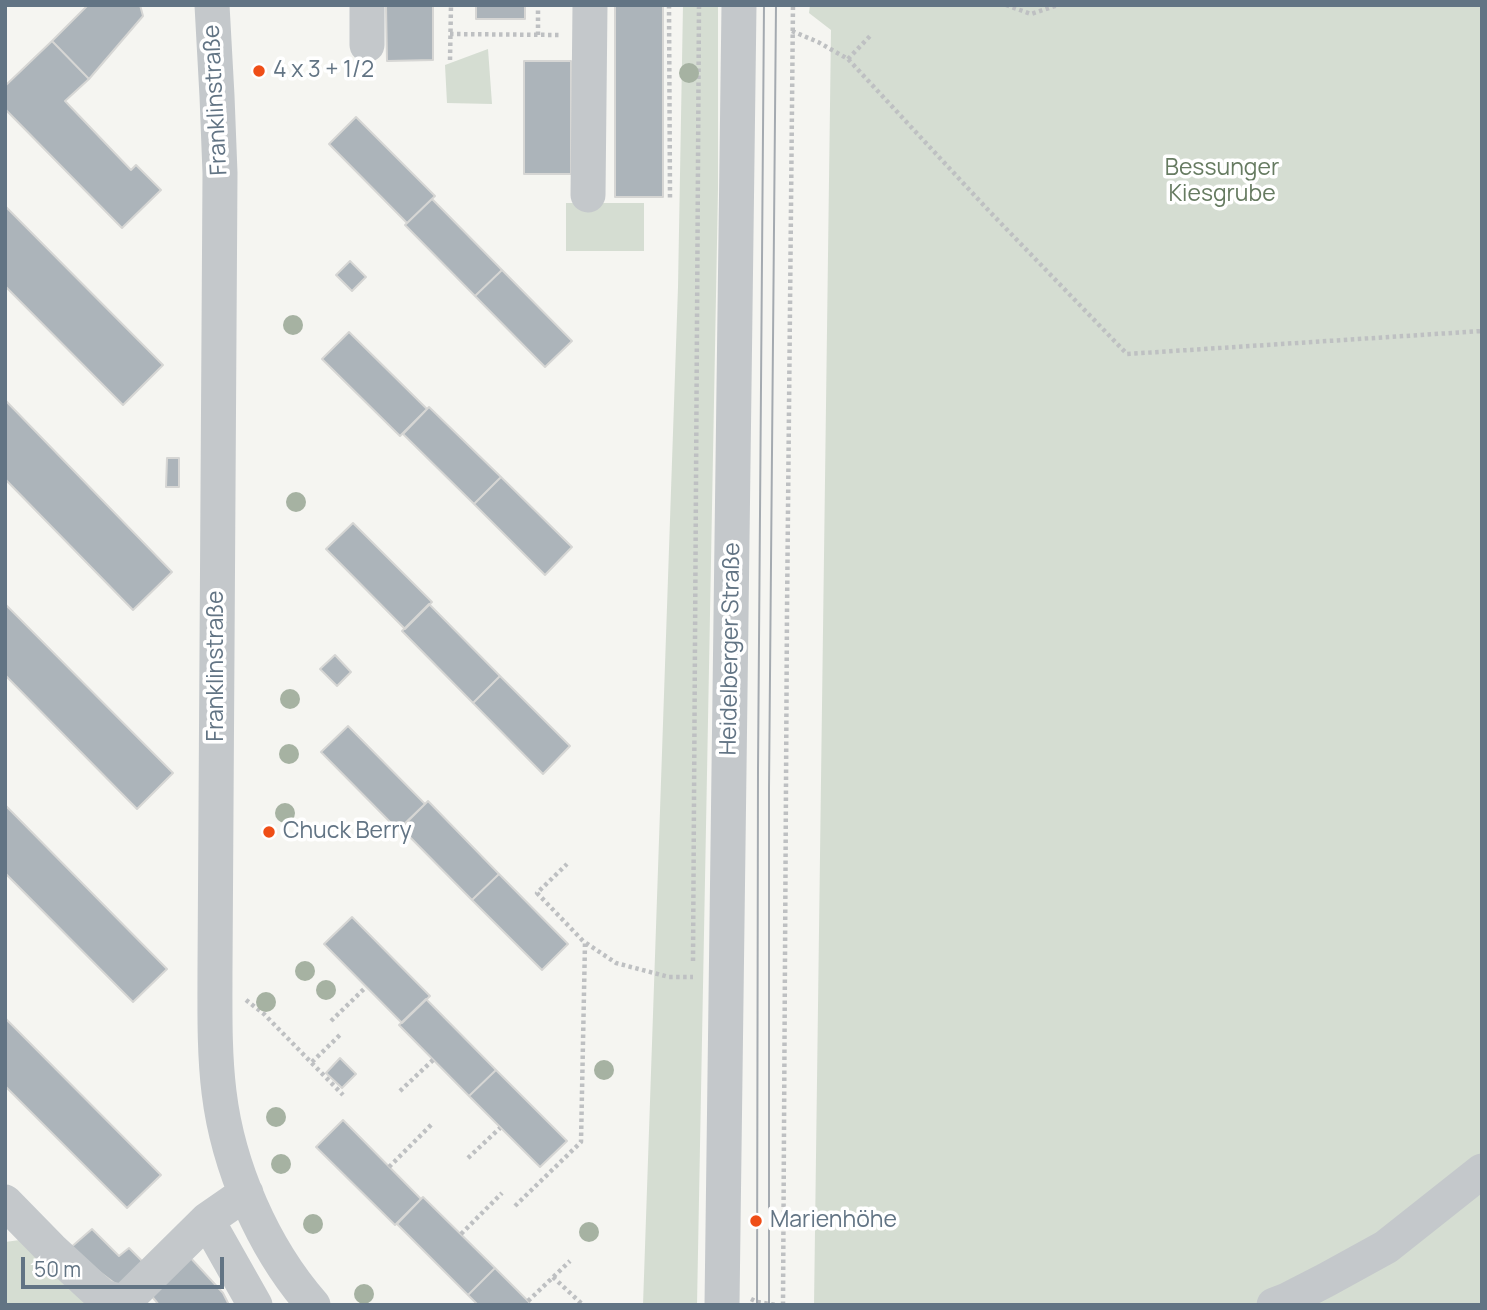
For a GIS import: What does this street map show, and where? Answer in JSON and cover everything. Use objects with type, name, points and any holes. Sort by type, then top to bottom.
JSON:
[{"type":"street","name":"Franklinstraße","points":[[212,5],[220,173],[215,904],[215,1036],[219,1091],[237,1172],[246,1193],[271,1246],[313,1305]]},
{"type":"street","points":[[367,5],[367,46]]},
{"type":"street","name":"Heidelberger Straße","points":[[723,1298],[739,5]]},
{"type":"street","points":[[588,195],[590,20]]},
{"type":"street","points":[[1274,1305],[1386,1247],[1482,1171]]},
{"type":"street","points":[[5,1202],[103,1297],[125,1304],[207,1220],[246,1193]]},
{"type":"street","points":[[207,1220],[255,1305]]},
{"type":"path","points":[[450,60],[451,5]]},
{"type":"path","points":[[538,5],[538,35]]},
{"type":"path","points":[[669,5],[670,198]]},
{"type":"path","points":[[693,963],[699,5]]},
{"type":"path","points":[[783,1305],[793,5]]},
{"type":"path","points":[[1006,5],[1031,14],[1058,5]]},
{"type":"path","points":[[450,34],[538,35],[590,20]]},
{"type":"path","points":[[792,31],[818,42],[848,60],[1127,354],[1482,331]]},
{"type":"path","points":[[848,60],[871,35]]},
{"type":"path","points":[[567,864],[537,893],[585,943],[616,963],[669,977],[693,977]]},
{"type":"path","points":[[516,1206],[581,1142],[585,943]]},
{"type":"path","points":[[331,1021],[366,987]]},
{"type":"path","points":[[240,995],[264,1014],[343,1096]]},
{"type":"path","points":[[312,1062],[342,1033]]},
{"type":"path","points":[[400,1091],[433,1060]]},
{"type":"path","points":[[389,1167],[433,1123]]},
{"type":"path","points":[[468,1158],[500,1128]]},
{"type":"path","points":[[461,1234],[502,1193]]},
{"type":"path","points":[[528,1301],[570,1261]]},
{"type":"path","points":[[553,1277],[583,1305]]},
{"type":"green space","points":[[683,5],[718,5],[718,189],[697,1305],[643,1305],[678,287]]},
{"type":"green space","name":"Bessunger Kiesgrube","points":[[810,5],[1482,5],[1482,1305],[814,1305],[831,30],[809,13]]},
{"type":"green space","points":[[488,49],[492,104],[447,103],[445,65]]},
{"type":"green space","points":[[566,203],[644,203],[644,251],[566,251]]},
{"type":"green space","points":[[20,1240],[87,1305],[5,1305],[5,1242]]},
{"type":"building","points":[[88,5],[140,5],[143,16],[89,79],[52,41]]},
{"type":"building","points":[[386,5],[433,5],[433,60],[387,61]]},
{"type":"building","points":[[476,5],[525,5],[525,19],[476,19]]},
{"type":"building","points":[[615,5],[663,5],[663,197],[615,197]]},
{"type":"building","points":[[52,41],[89,79],[65,101],[131,170],[136,165],[161,190],[122,228],[5,109],[5,86]]},
{"type":"building","points":[[524,61],[571,61],[571,174],[524,174]]},
{"type":"building","points":[[356,117],[435,196],[407,223],[329,144]]},
{"type":"building","points":[[432,199],[502,270],[475,296],[405,225]]},
{"type":"building","points":[[5,206],[163,365],[123,405],[5,286]]},
{"type":"building","points":[[350,261],[366,277],[352,291],[336,275]]},
{"type":"building","points":[[502,270],[572,341],[545,367],[475,296]]},
{"type":"building","points":[[349,332],[427,409],[400,436],[322,359]]},
{"type":"building","points":[[5,400],[172,572],[133,610],[5,479]]},
{"type":"building","points":[[429,407],[501,477],[474,504],[403,434]]},
{"type":"building","points":[[167,458],[179,458],[179,487],[166,487]]},
{"type":"building","points":[[501,477],[572,547],[545,575],[474,504]]},
{"type":"building","points":[[353,523],[432,602],[405,629],[326,549]]},
{"type":"building","points":[[5,604],[173,773],[137,809],[5,675]]},
{"type":"building","points":[[429,604],[500,676],[473,703],[402,631]]},
{"type":"building","points":[[335,655],[351,672],[337,686],[320,669]]},
{"type":"building","points":[[500,676],[570,746],[543,774],[473,703]]},
{"type":"building","points":[[348,726],[425,804],[398,830],[321,752]]},
{"type":"building","points":[[428,801],[499,874],[472,900],[401,828]]},
{"type":"building","points":[[5,805],[167,969],[133,1002],[5,873]]},
{"type":"building","points":[[499,874],[568,944],[542,970],[472,900]]},
{"type":"building","points":[[352,917],[430,996],[402,1023],[324,944]]},
{"type":"building","points":[[426,999],[496,1070],[469,1096],[399,1025]]},
{"type":"building","points":[[5,1018],[161,1175],[127,1208],[5,1086]]},
{"type":"building","points":[[340,1058],[356,1074],[342,1088],[326,1073]]},
{"type":"building","points":[[496,1070],[567,1141],[540,1167],[469,1096]]},
{"type":"building","points":[[343,1120],[421,1199],[395,1225],[316,1147]]},
{"type":"building","points":[[423,1197],[495,1268],[468,1295],[397,1224]]},
{"type":"building","points":[[92,1229],[119,1256],[129,1248],[148,1267],[117,1285],[69,1249]]},
{"type":"building","points":[[187,1254],[223,1293],[229,1305],[159,1305],[150,1294]]},
{"type":"building","points":[[495,1268],[531,1305],[478,1305],[468,1295]]},
{"type":"tram line","points":[[757,1305],[764,5]]},
{"type":"tram line","points":[[769,1305],[769,787],[776,5]]},
{"type":"place","name":"4 x 3 + 1/2","points":[[259,71]]},
{"type":"place","name":"Chuck Berry","points":[[269,832]]},
{"type":"place","name":"Marienhöhe","points":[[756,1221]]}]
